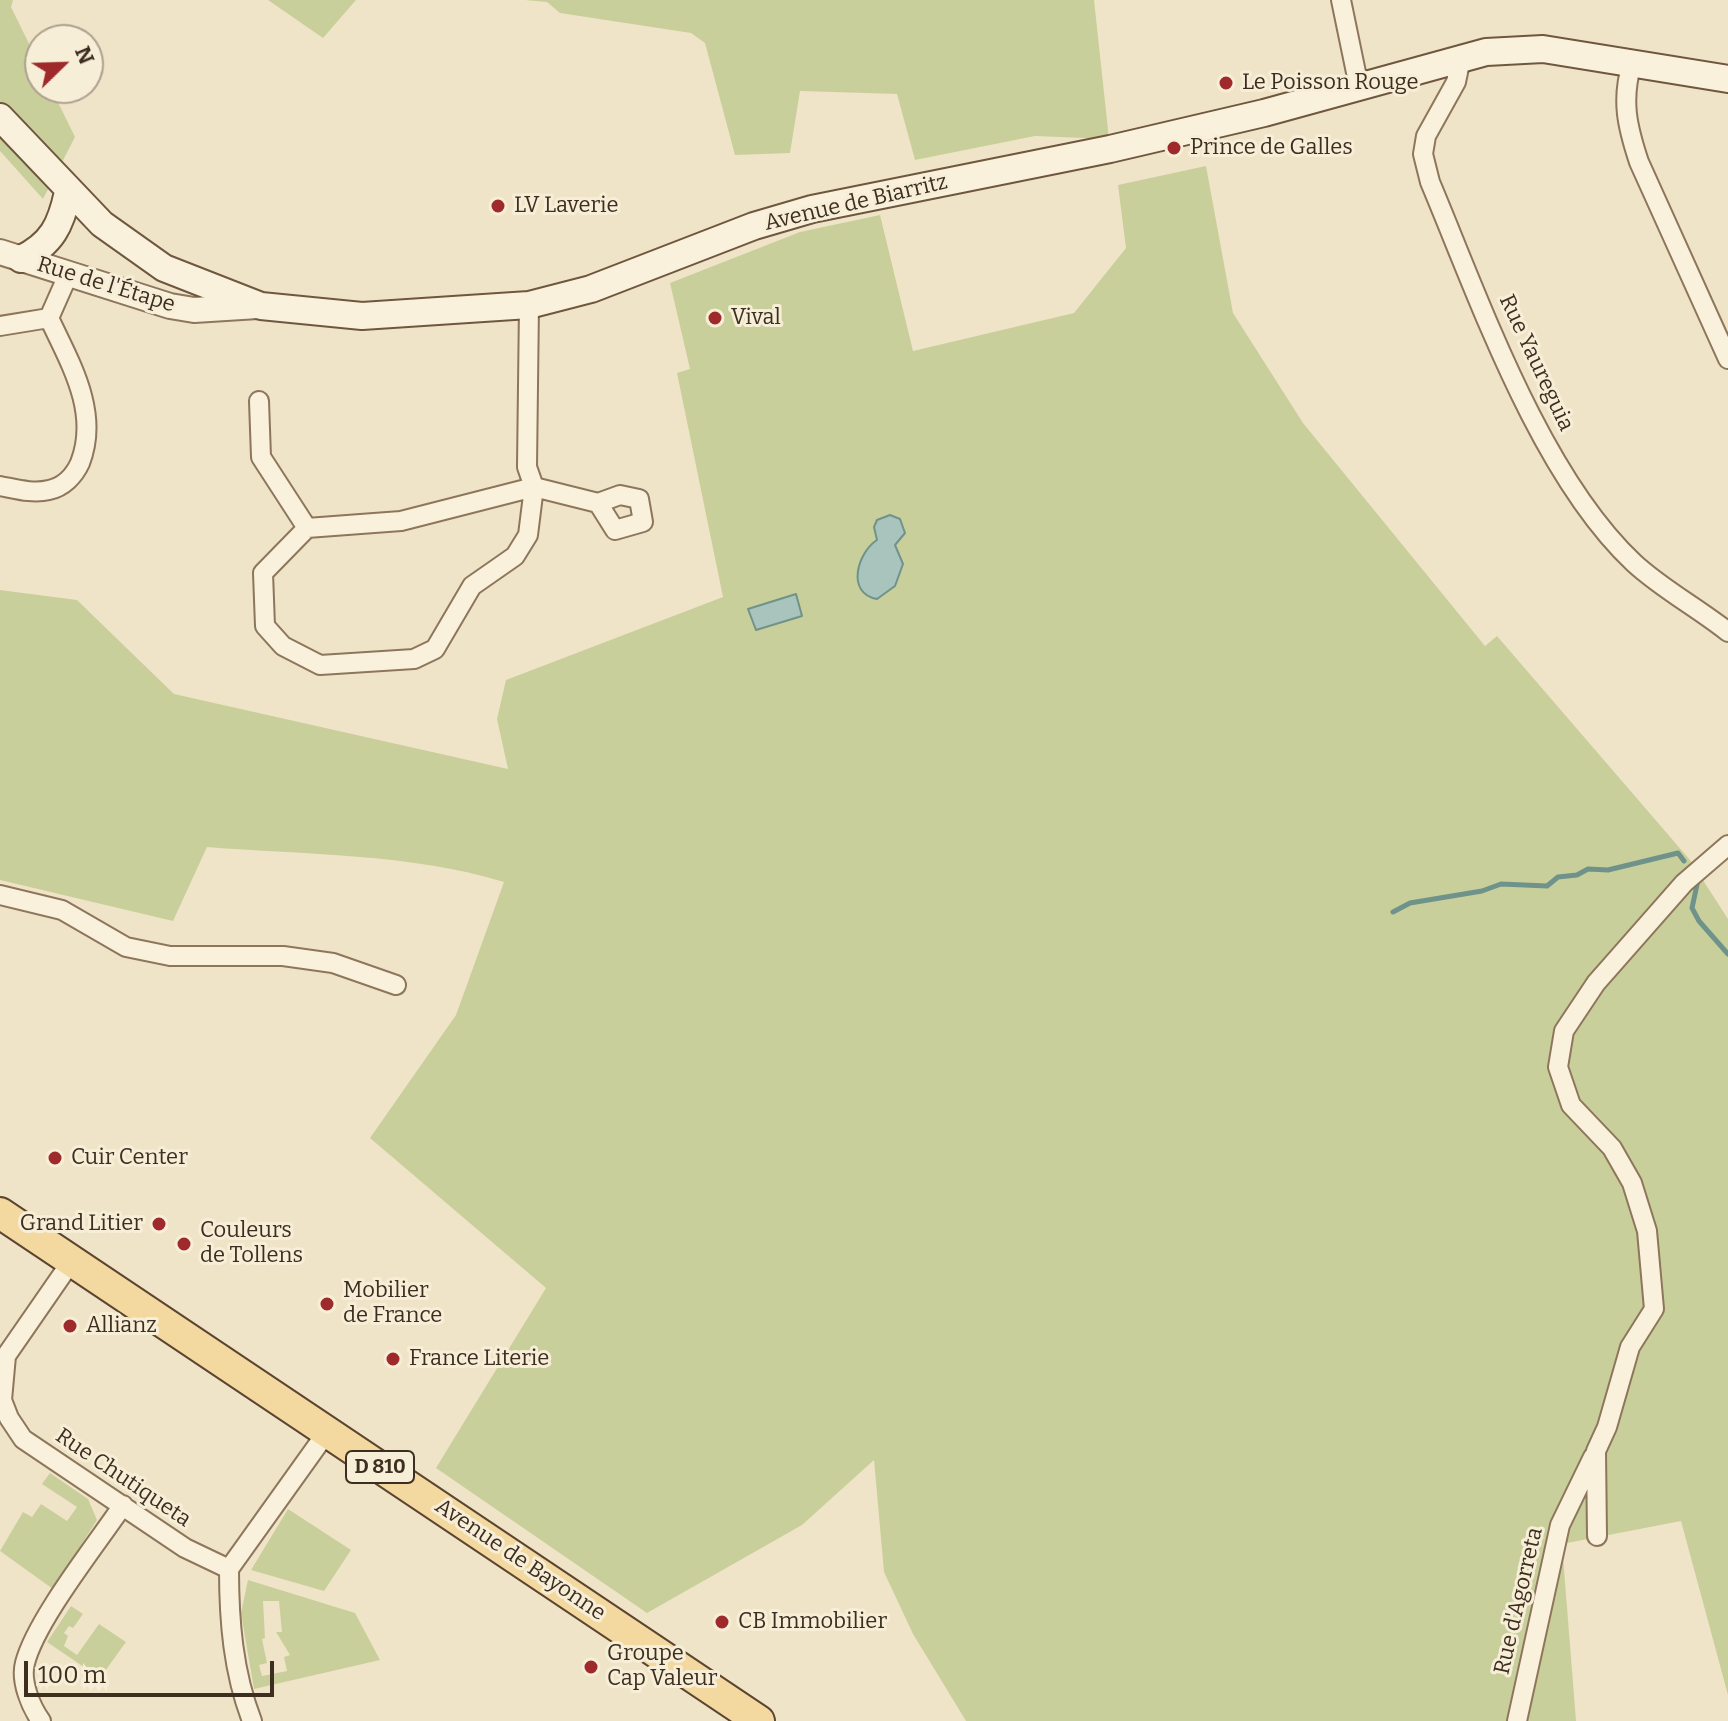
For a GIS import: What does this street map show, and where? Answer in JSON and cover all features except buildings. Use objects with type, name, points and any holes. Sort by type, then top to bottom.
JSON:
[{"type":"main road","name":"Avenue de Biarritz","points":[[0,117],[68,192],[102,224],[164,268],[261,306],[362,316],[529,305],[591,289],[754,226],[812,209],[1110,149],[1497,51],[1543,49],[1728,79]]},
{"type":"main road","points":[[10,256],[53,238],[62,220],[68,192]]},
{"type":"main road","name":"Avenue de Bayonne","points":[[0,1213],[759,1721]]},
{"type":"street","points":[[1341,0],[1359,87]]},
{"type":"street","name":"Rue Yaureguia","points":[[1461,58],[1456,82],[1426,136],[1423,154],[1430,182],[1520,390],[1545,443],[1602,527],[1635,564],[1728,632]]},
{"type":"street","points":[[1632,63],[1623,106],[1628,130],[1639,162],[1728,359]]},
{"type":"street","name":"Rue de l'Étape","points":[[10,256],[194,310],[261,306]]},
{"type":"street","points":[[0,486],[51,490],[76,472],[84,452],[88,419],[84,398],[49,318],[68,275]]},
{"type":"street","points":[[529,305],[527,467],[534,487],[528,535],[515,556],[472,586],[435,649],[414,659],[320,665],[283,646],[265,626],[263,573],[307,528],[401,521],[534,487],[598,503]]},
{"type":"street","points":[[0,326],[49,318]]},
{"type":"street","points":[[259,401],[261,457],[307,528]]},
{"type":"street","name":"Rue d'Agorreta","points":[[1517,1721],[1560,1525],[1607,1427],[1630,1347],[1654,1309],[1644,1219],[1632,1183],[1612,1148],[1571,1105],[1558,1067],[1564,1031],[1596,983],[1684,883],[1728,845]]},
{"type":"street","points":[[0,895],[62,910],[126,947],[170,956],[283,956],[333,963],[396,985]]},
{"type":"street","name":"Rue Chutiqueta","points":[[71,1262],[6,1356],[2,1400],[23,1439],[185,1548],[229,1569]]},
{"type":"street","points":[[252,1721],[235,1660],[229,1616],[229,1569],[327,1432]]},
{"type":"street","name":"Rue d'Agorreta","points":[[1596,1451],[1597,1536]]},
{"type":"street","points":[[41,1721],[27,1694],[24,1665],[50,1613],[123,1505]]},
{"type":"green space","points":[[0,0],[13,0],[11,7],[24,33],[24,104],[59,104],[75,137],[43,199],[0,151]]},
{"type":"green space","points":[[268,0],[356,0],[323,38]]},
{"type":"green space","points":[[525,0],[1094,0],[1109,139],[1035,136],[915,160],[897,94],[800,91],[790,153],[735,155],[705,43],[691,33],[560,13],[547,2]]},
{"type":"green space","points":[[1206,166],[1233,313],[1303,423],[1485,646],[1497,636],[1690,860],[1728,919],[1728,1695],[1681,1521],[1562,1544],[1576,1721],[966,1721],[913,1634],[884,1572],[874,1460],[802,1525],[647,1613],[436,1468],[546,1288],[370,1138],[456,1015],[504,882],[468,872],[394,860],[207,847],[173,921],[0,880],[0,590],[77,600],[174,694],[508,769],[497,719],[506,680],[723,597],[677,373],[690,369],[670,283],[800,232],[880,215],[913,351],[1074,313],[1126,248],[1118,185]]},
{"type":"green space","points":[[50,1473],[88,1499],[97,1520],[53,1589],[0,1551],[23,1512],[32,1517],[41,1504],[67,1521],[77,1507],[42,1484]]},
{"type":"green space","points":[[288,1509],[351,1550],[324,1591],[251,1570]]},
{"type":"green space","points":[[248,1580],[355,1613],[380,1660],[254,1689],[241,1613]],"holes":[[[263,1601],[279,1601],[282,1632],[276,1632],[290,1655],[284,1657],[287,1671],[262,1676],[259,1665],[267,1663],[262,1639],[265,1638]]]},
{"type":"green space","points":[[71,1606],[83,1614],[73,1628],[69,1626],[64,1633],[68,1636],[64,1646],[77,1655],[99,1624],[126,1642],[100,1678],[47,1642]]},
{"type":"water","points":[[890,515],[900,519],[905,533],[895,545],[903,564],[895,586],[877,599],[861,589],[858,572],[864,553],[877,540],[874,527],[877,520]]},
{"type":"water","points":[[796,594],[802,616],[756,630],[748,609]]},
{"type":"waterway","points":[[1393,912],[1410,903],[1482,891],[1501,884],[1547,886],[1558,877],[1577,875],[1588,869],[1608,870],[1678,853],[1684,861]]},
{"type":"waterway","points":[[1698,880],[1692,908],[1699,921],[1728,954]]},
{"type":"place","name":"Le Poisson Rouge","points":[[1226,83]]},
{"type":"place","name":"Prince de Galles","points":[[1174,148]]},
{"type":"place","name":"LV Laverie","points":[[498,206]]},
{"type":"place","name":"Vival","points":[[715,318]]},
{"type":"place","name":"Cuir Center","points":[[55,1158]]},
{"type":"place","name":"Grand Litier","points":[[159,1224]]},
{"type":"place","name":"Couleurs de Tollens","points":[[184,1244]]},
{"type":"place","name":"Mobilier de France","points":[[327,1304]]},
{"type":"place","name":"Allianz","points":[[70,1326]]},
{"type":"place","name":"France Literie","points":[[393,1359]]},
{"type":"place","name":"CB Immobilier","points":[[722,1622]]},
{"type":"place","name":"Groupe Cap Valeur","points":[[591,1667]]}]
